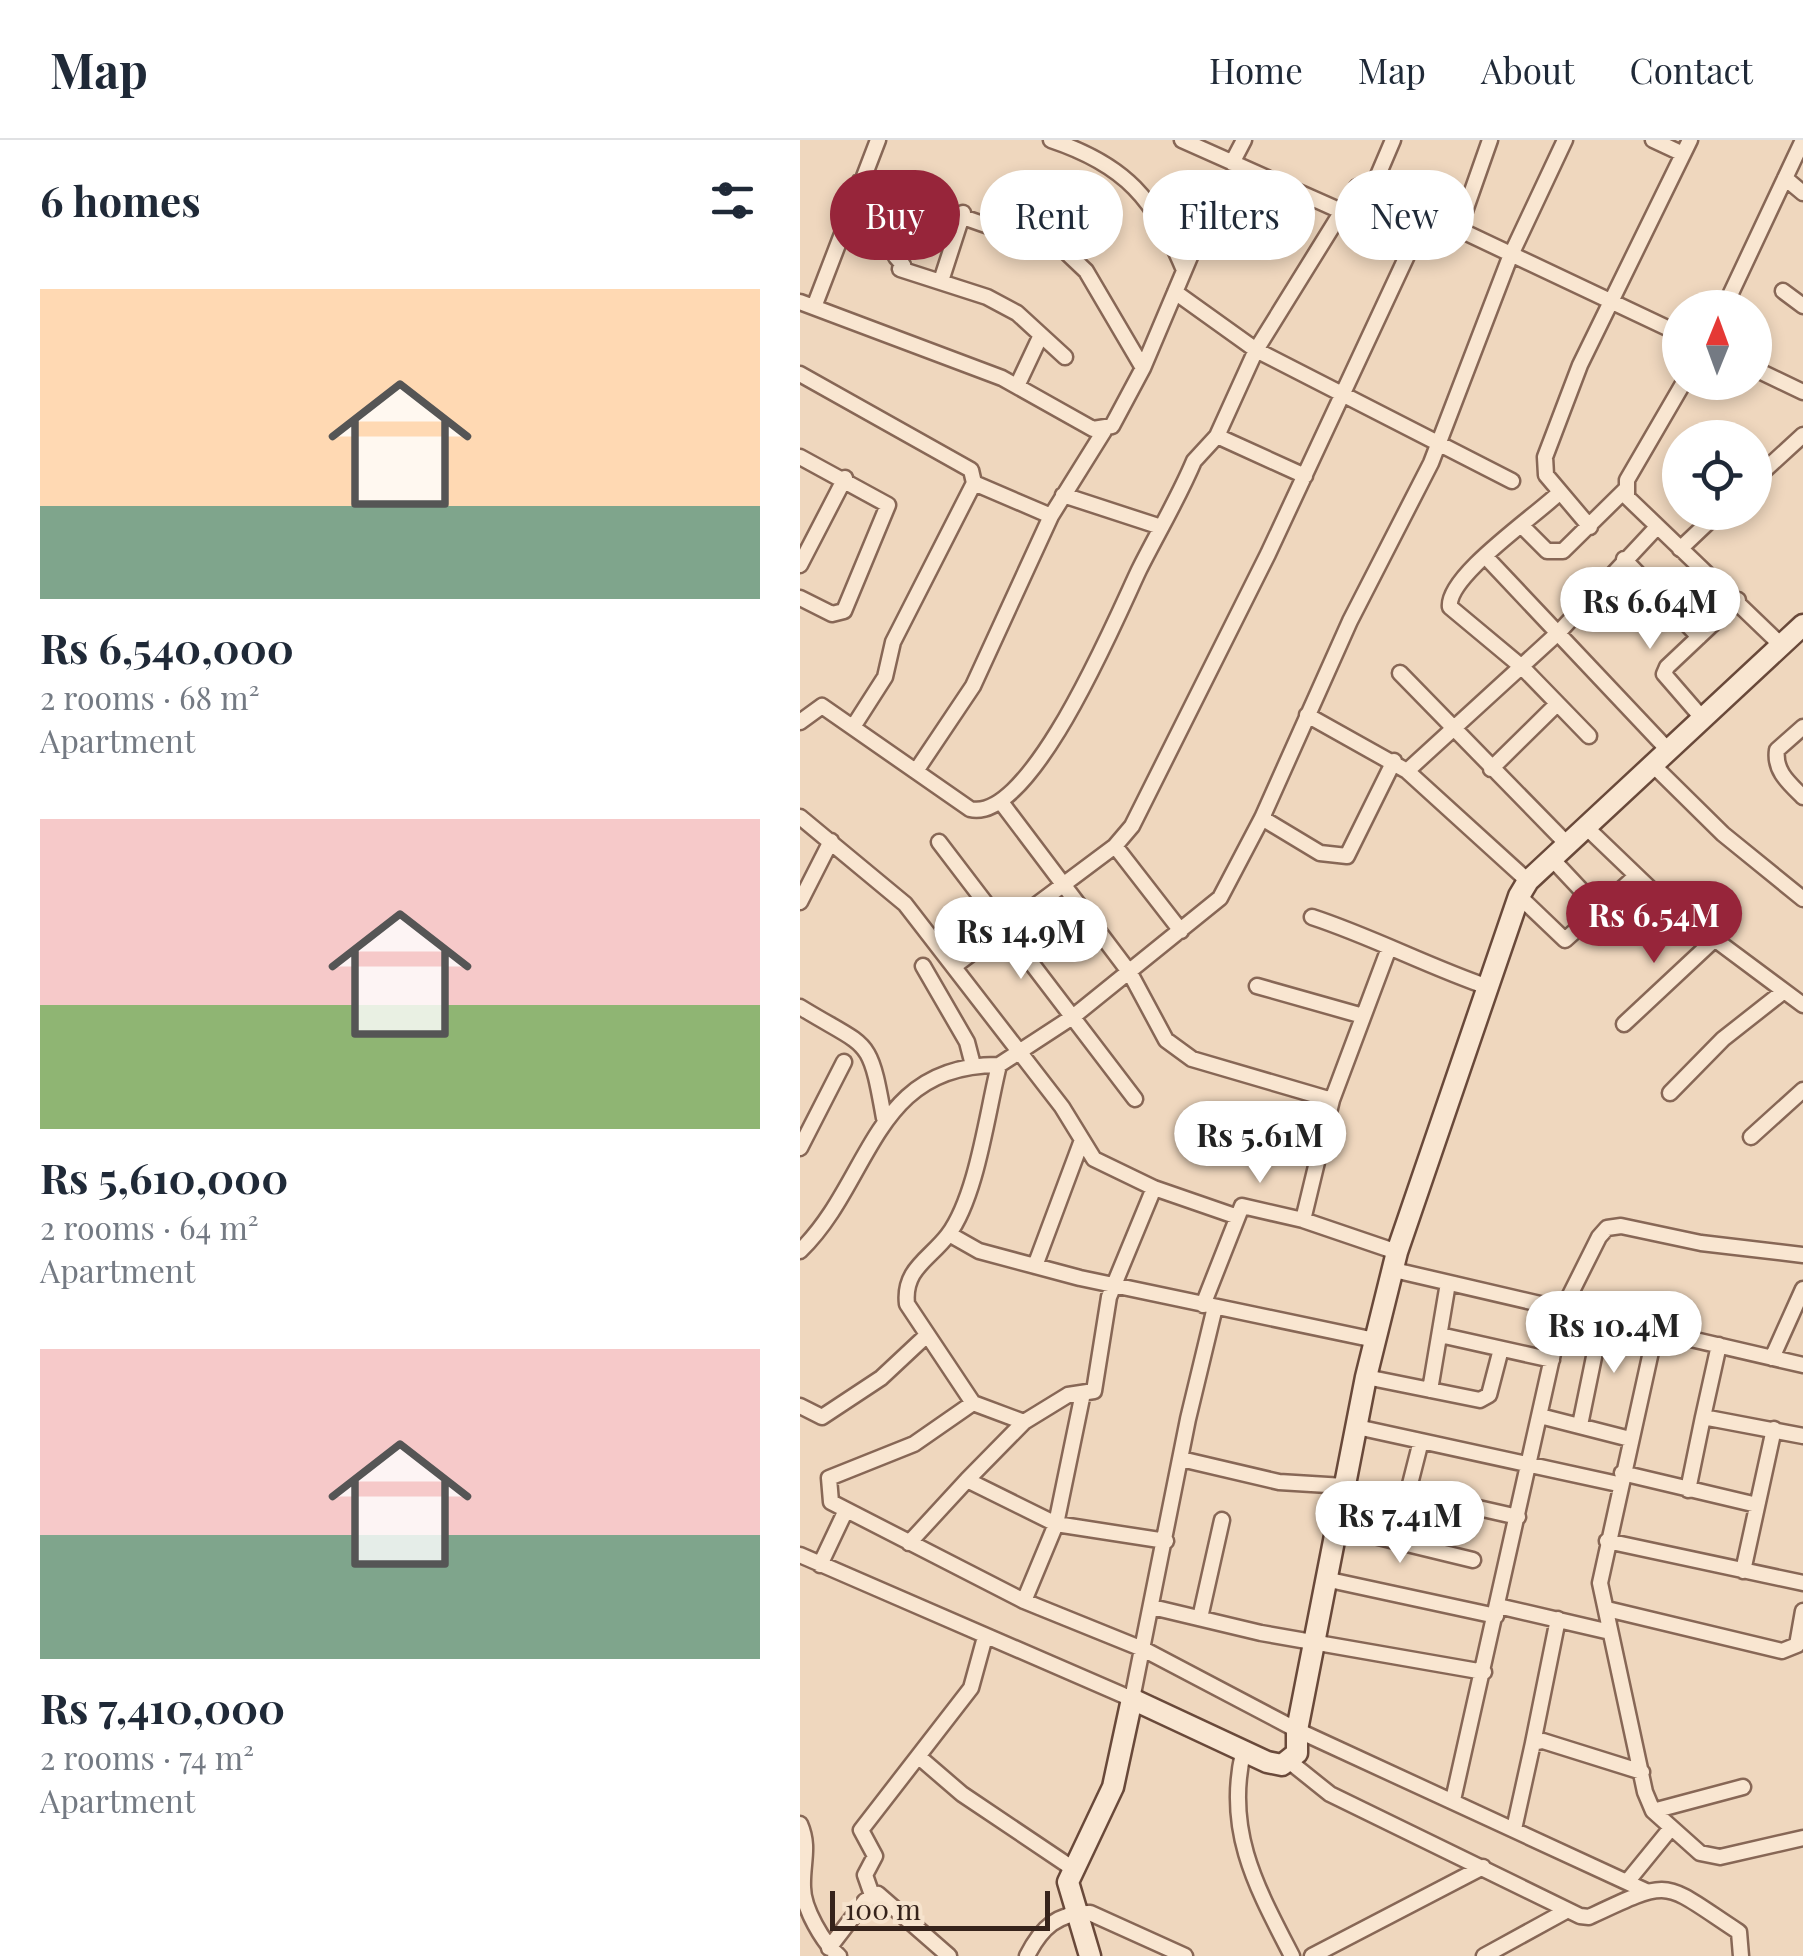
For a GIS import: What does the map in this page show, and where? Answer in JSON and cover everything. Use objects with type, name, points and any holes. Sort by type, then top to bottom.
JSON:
[{"type":"street","points":[[865,170],[878,140]]},
{"type":"street","points":[[1051,140],[1114,167],[1142,193],[1168,232],[1184,270]]},
{"type":"street","points":[[1182,140],[1335,208]]},
{"type":"street","points":[[1232,163],[1244,140]]},
{"type":"street","points":[[1380,170],[1393,140]]},
{"type":"street","points":[[1474,186],[1490,140]]},
{"type":"street","points":[[800,1251],[821,1226],[884,1118],[937,1075],[973,1065],[999,1065],[1021,1052],[1130,973],[1220,898],[1262,818],[1307,715],[1440,441],[1510,257],[1565,140]]},
{"type":"street","points":[[1590,526],[1546,475],[1545,457],[1580,365],[1687,147],[1653,140]]},
{"type":"street","points":[[1732,290],[1803,140]]},
{"type":"street","points":[[1785,178],[1803,194]]},
{"type":"street","points":[[942,281],[962,213],[997,229],[1042,232],[1086,272],[1143,368]]},
{"type":"street","points":[[800,722],[822,706],[970,809],[988,810],[1001,802],[1038,762],[1077,700],[1194,461],[1217,436],[1256,350],[1275,326],[1335,223]]},
{"type":"street","points":[[1474,240],[1662,326]]},
{"type":"street","points":[[830,251],[807,305],[1017,386],[1093,429],[1104,430],[1112,426],[1143,368],[1188,260]]},
{"type":"street","points":[[898,260],[903,265],[900,269],[942,281],[1016,313],[1065,357]]},
{"type":"street","points":[[956,964],[1115,846],[1152,790],[1405,260]]},
{"type":"street","points":[[1783,291],[1803,306]]},
{"type":"street","points":[[1175,292],[1256,350],[1512,481]]},
{"type":"street","points":[[1017,386],[1040,335]]},
{"type":"street","points":[[800,374],[948,455],[971,470],[974,483],[894,642],[885,677],[853,726]]},
{"type":"street","points":[[1772,377],[1803,392]]},
{"type":"street","points":[[1523,527],[1555,554],[1590,526],[1625,490],[1674,400]]},
{"type":"street","points":[[916,771],[973,686],[1051,516],[1104,430]]},
{"type":"street","points":[[1772,463],[1803,435]]},
{"type":"street","points":[[1217,436],[1304,476]]},
{"type":"street","points":[[800,457],[885,500],[887,514],[844,611],[832,614],[800,598]]},
{"type":"street","points":[[800,565],[845,478]]},
{"type":"street","points":[[974,483],[1051,516]]},
{"type":"street","points":[[1625,490],[1656,528],[1738,600],[1781,645]]},
{"type":"street","points":[[1559,493],[1452,587],[1450,607],[1522,667],[1589,736]]},
{"type":"street","points":[[1064,496],[1161,526]]},
{"type":"street","points":[[1407,771],[1560,632],[1656,528]]},
{"type":"street","points":[[1680,548],[1700,530]]},
{"type":"street","points":[[1485,556],[1560,632],[1723,834],[1803,899]]},
{"type":"street","points":[[1624,559],[1698,637]]},
{"type":"street","points":[[1703,719],[1664,674],[1738,600]]},
{"type":"street","points":[[1290,1762],[1296,1754],[1325,1579],[1366,1377],[1396,1261],[1523,889],[1803,624]]},
{"type":"street","points":[[1400,672],[1491,769],[1561,853],[1599,909]]},
{"type":"street","points":[[1491,769],[1557,704]]},
{"type":"street","points":[[1307,715],[1407,771],[1523,889],[1564,940],[1636,876]]},
{"type":"street","points":[[1803,727],[1777,750],[1776,760],[1778,770],[1803,797]]},
{"type":"street","points":[[1262,818],[1320,853],[1347,856],[1394,761]]},
{"type":"street","points":[[1001,802],[1130,973],[1166,1040],[1184,1054],[1332,1100]]},
{"type":"street","points":[[800,818],[905,904],[956,964],[1102,1164],[1154,1188],[1235,1216]]},
{"type":"street","points":[[1588,829],[1636,876],[1803,1005]]},
{"type":"street","points":[[800,902],[831,841]]},
{"type":"street","points":[[939,842],[1135,1100]]},
{"type":"street","points":[[1115,846],[1181,931]]},
{"type":"street","points":[[1312,917],[1370,936],[1412,960],[1488,987]]},
{"type":"street","points":[[1624,1024],[1714,939]]},
{"type":"street","points":[[1302,1220],[1332,1100],[1389,948]]},
{"type":"street","points":[[923,966],[966,1042],[973,1065]]},
{"type":"street","points":[[1257,986],[1362,1016]]},
{"type":"street","points":[[1670,1092],[1724,1039],[1784,990]]},
{"type":"street","points":[[800,1006],[861,1041],[868,1050],[884,1118]]},
{"type":"street","points":[[800,1148],[844,1062]]},
{"type":"street","points":[[999,1065],[970,1182],[949,1234],[919,1263],[908,1280],[907,1304],[973,1403],[1024,1422]]},
{"type":"street","points":[[1751,1137],[1803,1090]]},
{"type":"street","points":[[1035,1266],[1082,1140]]},
{"type":"street","points":[[909,1543],[1024,1422],[1068,1395],[1094,1390],[1114,1285],[1154,1188]]},
{"type":"street","points":[[1090,1956],[1069,1892],[1075,1870],[1114,1787],[1146,1650],[1209,1306],[1235,1216],[1242,1206],[1302,1220],[1448,1282],[1803,1365]]},
{"type":"street","points":[[1453,1800],[1563,1309],[1607,1228],[1620,1226],[1700,1243],[1803,1255]]},
{"type":"street","points":[[949,1234],[979,1251],[1035,1266],[1375,1340]]},
{"type":"street","points":[[1430,1390],[1448,1282]]},
{"type":"street","points":[[1772,1358],[1803,1288]]},
{"type":"street","points":[[1580,1426],[1602,1318]]},
{"type":"street","points":[[1656,1328],[1600,1582],[1653,1811],[1700,1853],[1720,1857],[1803,1838]]},
{"type":"street","points":[[800,1406],[822,1417],[881,1378],[926,1335]]},
{"type":"street","points":[[1440,1335],[1552,1360]]},
{"type":"street","points":[[1688,1490],[1719,1345]]},
{"type":"street","points":[[1366,1377],[1485,1398],[1500,1349]]},
{"type":"street","points":[[1024,1600],[1056,1524],[1083,1392]]},
{"type":"street","points":[[973,1403],[914,1444],[829,1478],[827,1496],[909,1543],[1024,1600],[1146,1650],[1297,1730],[1627,1882],[1646,1890],[1676,1891],[1738,1932],[1741,1956]]},
{"type":"street","points":[[1540,1416],[1630,1439]]},
{"type":"street","points":[[1703,1417],[1803,1436]]},
{"type":"street","points":[[1357,1427],[1756,1506]]},
{"type":"street","points":[[1743,1571],[1774,1428]]},
{"type":"street","points":[[1398,1543],[1421,1440]]},
{"type":"street","points":[[1181,1459],[1279,1482],[1344,1486]]},
{"type":"street","points":[[968,1480],[1056,1524],[1166,1542]]},
{"type":"street","points":[[1408,1492],[1518,1517]]},
{"type":"street","points":[[820,1564],[846,1510]]},
{"type":"street","points":[[1200,1618],[1222,1520]]},
{"type":"street","points":[[1337,1527],[1474,1560]]},
{"type":"street","points":[[1607,1540],[1803,1583]]},
{"type":"street","points":[[800,1555],[1132,1699],[1243,1753],[1267,1762],[1290,1762],[1330,1794],[1566,1911],[1589,1917],[1646,1890]]},
{"type":"street","points":[[1325,1579],[1558,1619],[1610,1632]]},
{"type":"street","points":[[1152,1608],[1261,1633],[1314,1639],[1484,1672]]},
{"type":"street","points":[[1607,1609],[1782,1650],[1800,1647],[1803,1610]]},
{"type":"street","points":[[1514,1829],[1558,1619]]},
{"type":"street","points":[[872,1895],[865,1875],[876,1856],[860,1832],[971,1688],[985,1637]]},
{"type":"street","points":[[1533,1743],[1543,1741],[1642,1772]]},
{"type":"street","points":[[1243,1753],[1236,1784],[1238,1824],[1259,1890],[1292,1956]]},
{"type":"street","points":[[919,1757],[962,1794],[1075,1870]]},
{"type":"street","points":[[1653,1811],[1743,1787]]},
{"type":"street","points":[[800,1824],[807,1844],[802,1891],[834,1952],[872,1895]]},
{"type":"street","points":[[1627,1882],[1671,1828]]},
{"type":"street","points":[[1312,1956],[1482,1868]]},
{"type":"street","points":[[872,1895],[882,1896],[949,1956]]},
{"type":"street","points":[[1492,1954],[1566,1911]]},
{"type":"street","points":[[1027,1956],[1044,1927],[1078,1912],[1090,1913],[1185,1956]]}]
